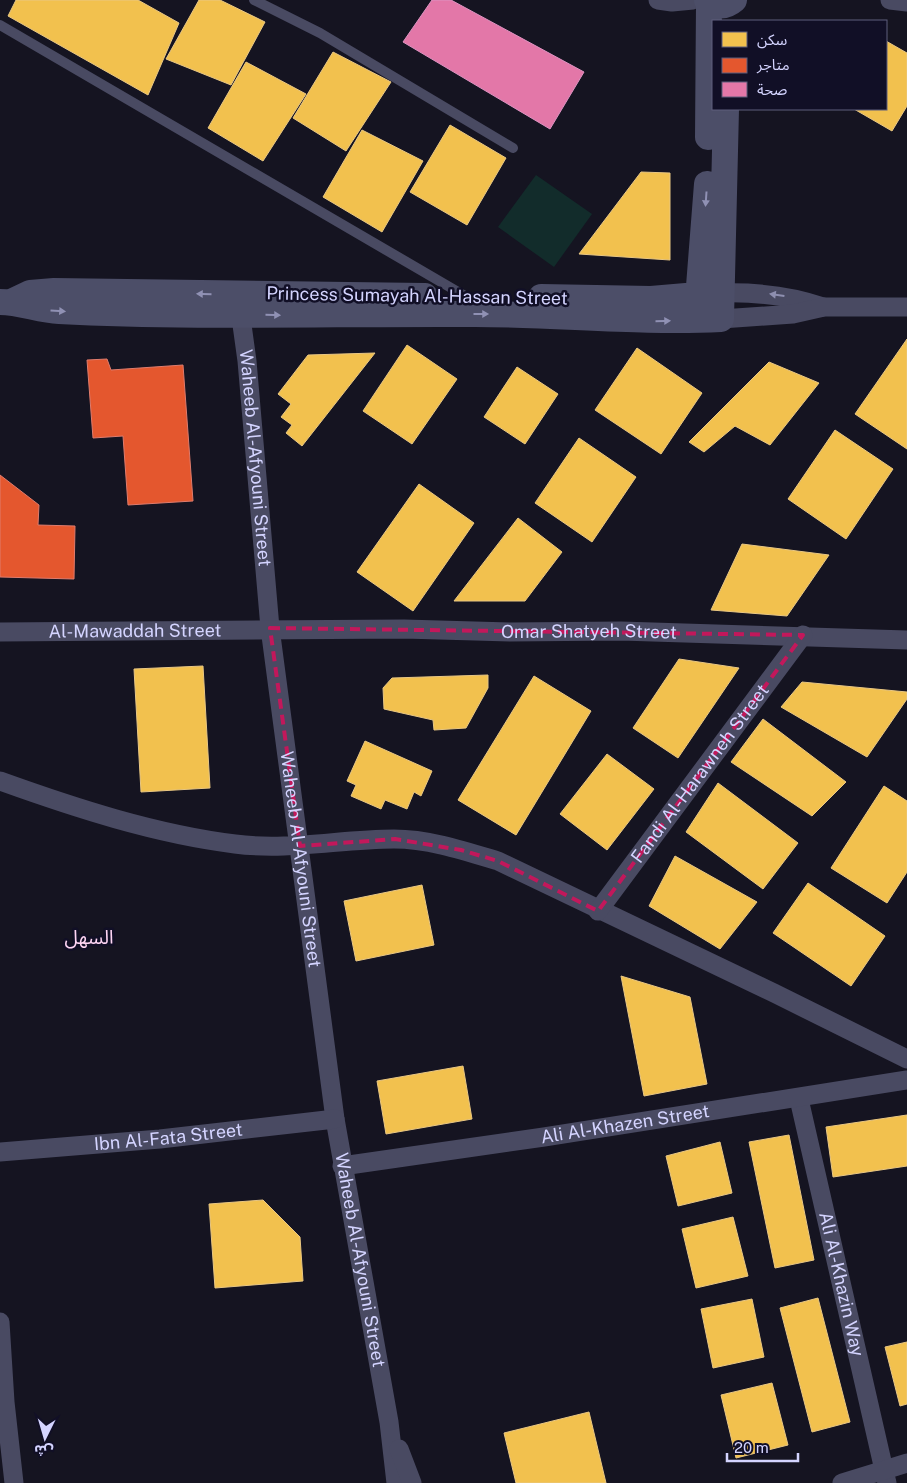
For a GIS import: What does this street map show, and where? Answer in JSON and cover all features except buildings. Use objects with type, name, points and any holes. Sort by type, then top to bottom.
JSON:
[{"type":"street","points":[[658,0],[718,4],[717,20]]},
{"type":"street","points":[[890,0],[907,2]]},
{"type":"street","points":[[710,294],[708,163],[712,99]]},
{"type":"street","points":[[708,320],[726,110]]},
{"type":"street","name":"Princess Sumayah Al-Hassan Street","points":[[5,302],[30,292],[43,291],[239,304],[549,315],[648,321],[708,320],[793,314],[824,307],[907,307]]},
{"type":"street","name":"Princess Sumayah Al-Hassan Street","points":[[239,304],[465,296],[651,299],[710,294],[773,294],[798,298],[824,307]]},
{"type":"street","name":"Waheeb Al-Afyouni Street","points":[[239,304],[247,361],[270,628],[335,1119],[389,1422],[396,1483]]},
{"type":"street","name":"Al-Mawaddah Street","points":[[0,632],[270,628]]},
{"type":"street","name":"Omar Shatyeh Street","points":[[270,628],[510,632],[621,631],[803,635],[907,640]]},
{"type":"street","name":"Fandi Al-Harawneh Street","points":[[598,911],[803,635]]},
{"type":"street","points":[[0,781],[54,800],[158,829],[236,844],[300,846],[395,839],[462,850],[498,862],[774,993],[907,1059]]},
{"type":"street","name":"Ali Al-Khazen Street","points":[[342,1166],[799,1098],[907,1080]]},
{"type":"street","name":"Ali Al-Khazin Way","points":[[799,1098],[886,1477]]},
{"type":"street","name":"Ibn Al-Fata Street","points":[[0,1152],[160,1139],[335,1119]]},
{"type":"street","points":[[0,1322],[5,1402],[14,1483]]},
{"type":"street","name":"Waheeb Al-Afyouni Street","points":[[389,1422],[412,1483]]},
{"type":"street","points":[[842,1483],[886,1477],[907,1463]]},
{"type":"lane","points":[[254,0],[320,33],[513,148]]},
{"type":"lane","points":[[0,25],[465,296]]},
{"type":"highlighted area","points":[[270,628],[803,635],[598,911],[498,861],[461,850],[395,839],[300,846]]},
{"type":"green space","points":[[536,175],[592,214],[554,267],[498,227]]},
{"type":"district","name":"السهل","points":[[89,937]]}]
